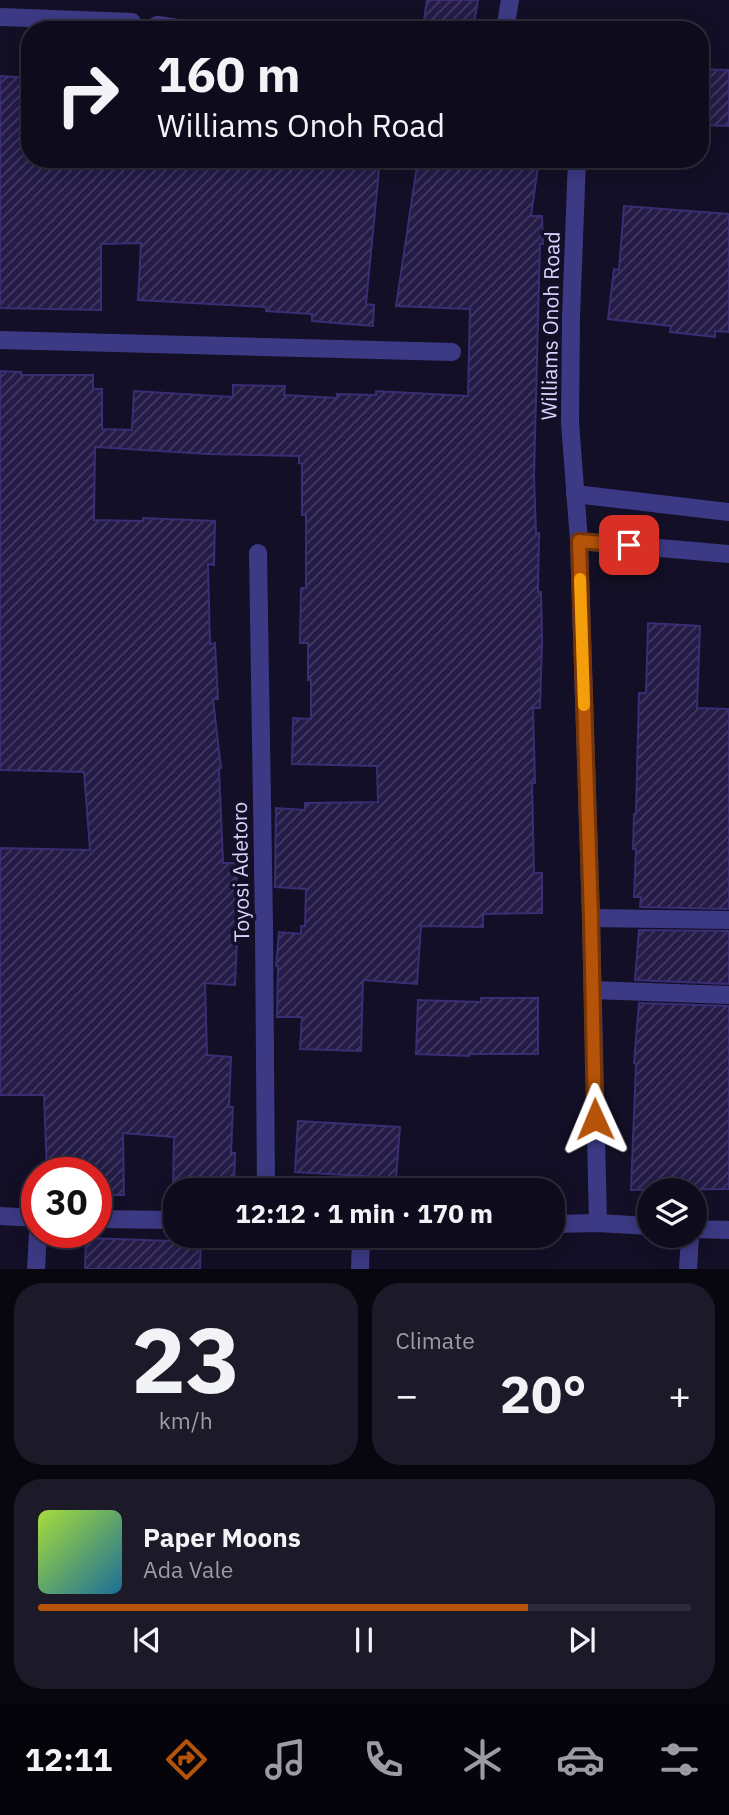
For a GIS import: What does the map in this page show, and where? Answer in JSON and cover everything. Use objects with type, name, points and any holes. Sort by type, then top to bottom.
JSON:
[{"type":"street","points":[[506,21],[510,0]]},
{"type":"street","points":[[1,12],[119,21]]},
{"type":"street","name":"Williams Onoh Road","points":[[577,168],[570,422],[579,541],[598,1223]]},
{"type":"street","points":[[0,340],[452,352]]},
{"type":"street","points":[[575,494],[729,512]]},
{"type":"street","points":[[579,541],[729,554]]},
{"type":"street","name":"Toyosi Adetoro","points":[[258,552],[266,1178]]},
{"type":"street","points":[[591,918],[729,920]]},
{"type":"street","points":[[593,990],[729,995]]},
{"type":"street","points":[[0,1216],[21,1217]]},
{"type":"street","points":[[112,1219],[163,1220]]},
{"type":"street","points":[[565,1224],[637,1225]]},
{"type":"street","points":[[707,1229],[729,1230]]},
{"type":"street","points":[[36,1269],[37,1248]]},
{"type":"street","points":[[360,1269],[361,1248]]},
{"type":"street","points":[[688,1269],[689,1248]]},
{"type":"building","points":[[427,0],[478,0],[474,21],[424,20]]},
{"type":"building","points":[[709,69],[729,70],[729,126],[709,125]]},
{"type":"building","points":[[0,76],[21,77],[21,168],[379,168],[366,304],[374,305],[373,326],[312,321],[312,314],[266,311],[266,307],[138,300],[141,243],[101,244],[101,310],[0,308]]},
{"type":"building","points":[[417,168],[538,168],[531,216],[542,216],[543,244],[540,244],[534,476],[536,533],[539,533],[538,592],[541,592],[542,642],[540,708],[533,708],[535,783],[532,783],[534,873],[542,873],[542,913],[483,914],[483,927],[421,926],[417,984],[363,980],[361,1051],[300,1049],[302,1017],[277,1017],[276,966],[279,932],[301,934],[301,926],[305,926],[306,889],[275,887],[276,808],[305,810],[305,803],[378,802],[377,766],[292,764],[293,718],[311,719],[308,643],[300,643],[301,588],[306,588],[306,515],[302,515],[302,464],[299,463],[299,456],[95,447],[94,520],[143,521],[143,518],[215,521],[214,565],[208,564],[210,644],[215,643],[218,699],[213,699],[221,768],[223,863],[236,863],[238,917],[235,985],[205,983],[207,1055],[231,1057],[229,1107],[233,1107],[231,1153],[235,1153],[234,1178],[173,1178],[174,1137],[123,1133],[124,1195],[112,1195],[112,1157],[46,1157],[44,1095],[0,1095],[0,848],[90,850],[84,772],[0,770],[0,371],[21,372],[21,375],[93,375],[93,389],[102,389],[102,429],[132,430],[134,391],[233,397],[233,385],[285,386],[284,395],[337,398],[337,394],[376,395],[376,391],[468,396],[470,309],[396,306]]},
{"type":"building","points":[[624,206],[729,214],[729,332],[715,331],[715,337],[670,332],[671,326],[608,319],[614,269],[619,270]]},
{"type":"building","points":[[648,623],[700,626],[697,708],[729,709],[729,909],[640,907],[641,897],[634,897],[636,849],[633,849],[639,693],[646,693]]},
{"type":"building","points":[[639,930],[729,931],[729,984],[635,980]]},
{"type":"building","points":[[481,998],[538,998],[538,1054],[416,1054],[418,1000],[481,1002]]},
{"type":"building","points":[[639,1003],[729,1006],[729,1189],[707,1189],[707,1178],[637,1178],[637,1190],[631,1190],[634,1063]]},
{"type":"building","points":[[298,1121],[400,1127],[396,1178],[295,1172]]},
{"type":"building","points":[[112,1239],[163,1241],[163,1248],[201,1248],[200,1269],[85,1269],[86,1248],[112,1248]]},
{"type":"slow traffic","points":[[580,579],[584,705]]},
{"type":"route","points":[[595,1119],[579,541],[629,545]]}]
